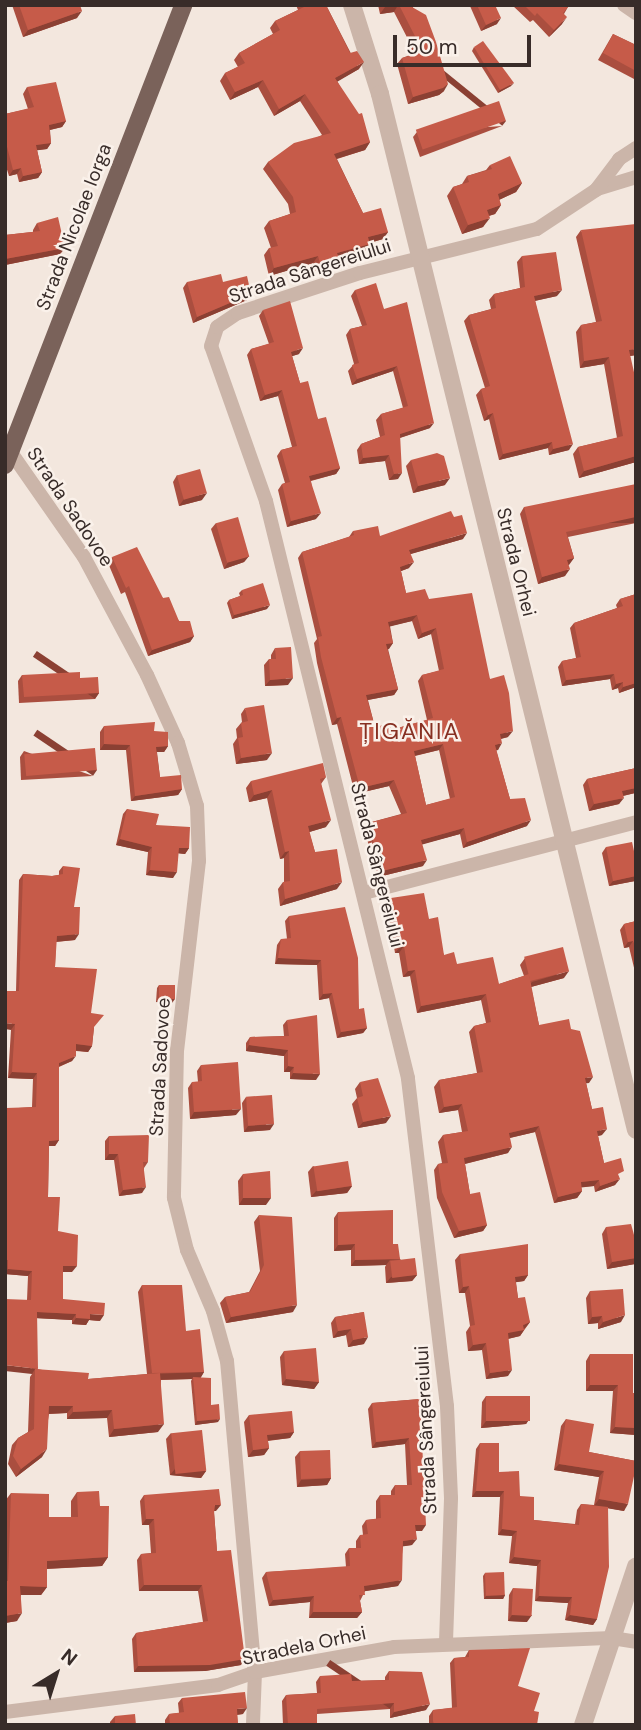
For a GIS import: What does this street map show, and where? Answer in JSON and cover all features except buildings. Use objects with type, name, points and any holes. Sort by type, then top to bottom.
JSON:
[{"type":"main road","name":"Strada Nicolae Iorga","points":[[8,458],[183,5]]},
{"type":"street","name":"Strada Orhei","points":[[352,5],[380,94],[636,1130]]},
{"type":"street","points":[[624,5],[636,13]]},
{"type":"street","points":[[596,190],[620,159],[636,148]]},
{"type":"street","points":[[596,190],[636,177]]},
{"type":"street","name":"Strada Sângereiului","points":[[446,1642],[451,1498],[443,1356],[408,1078],[266,501],[211,346],[217,327],[238,313],[420,258],[522,236],[596,190]]},
{"type":"street","name":"Strada Sadovoe","points":[[8,458],[89,567],[168,718],[194,792],[199,852],[177,1050],[174,1198],[184,1240],[213,1311],[227,1361],[256,1672],[253,1725]]},
{"type":"street","points":[[364,893],[564,843],[586,832],[636,822]]},
{"type":"street","points":[[583,1725],[636,1567]]},
{"type":"street","points":[[612,1637],[636,1642]]},
{"type":"street","name":"Stradela Orhei","points":[[5,1712],[218,1685],[256,1672],[446,1642],[545,1643],[612,1637]]},
{"type":"district","name":"ȚIGĂNIA","points":[[410,731]]}]
